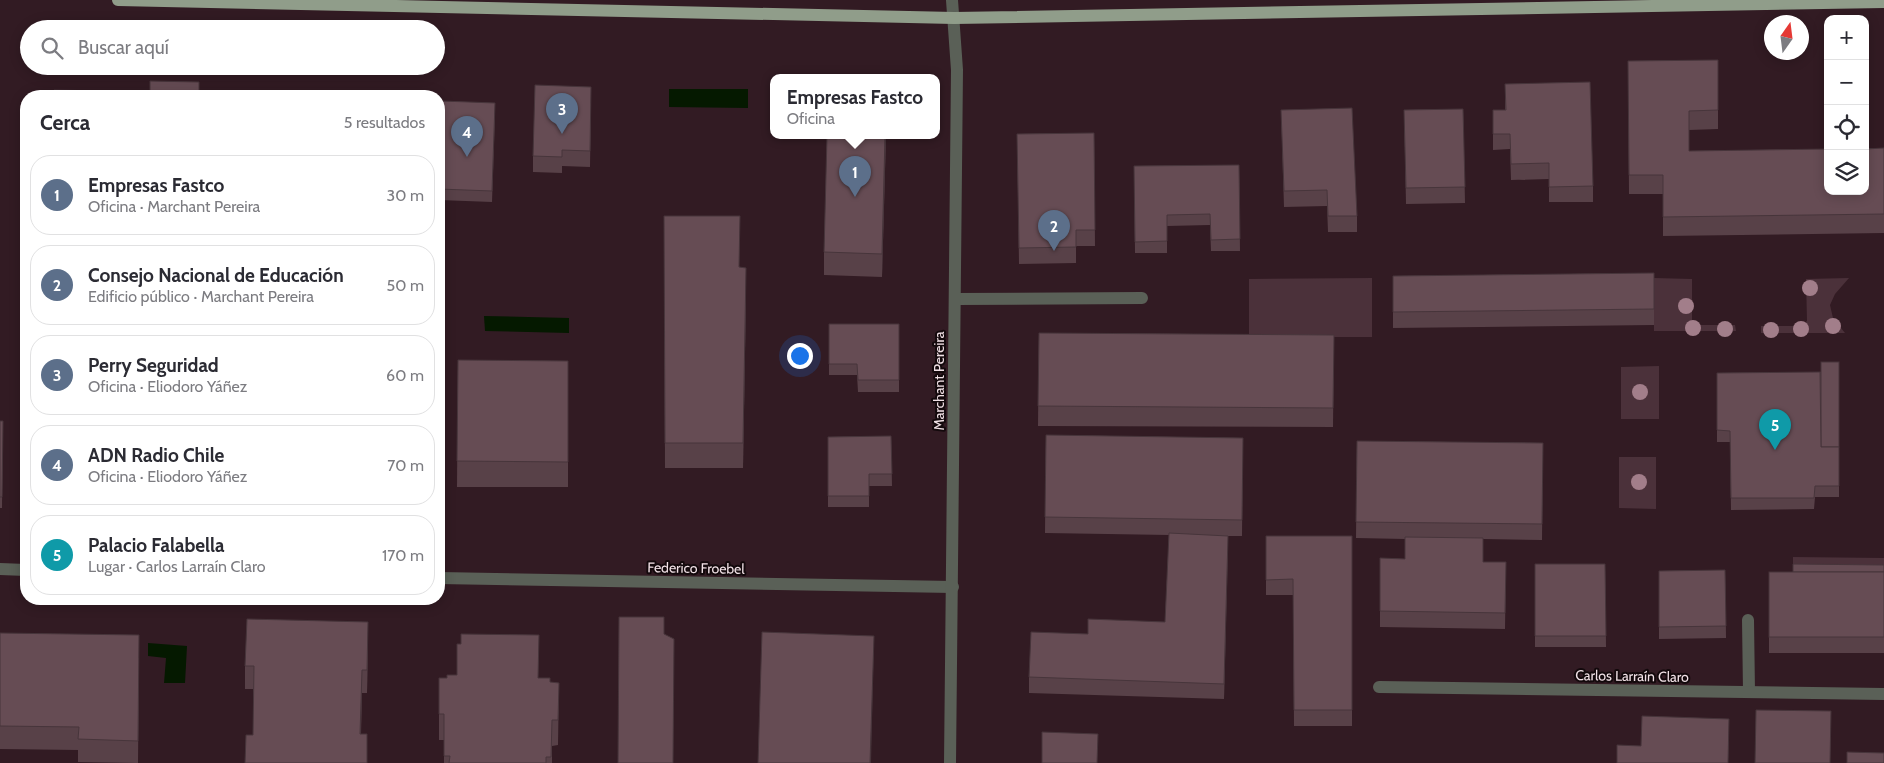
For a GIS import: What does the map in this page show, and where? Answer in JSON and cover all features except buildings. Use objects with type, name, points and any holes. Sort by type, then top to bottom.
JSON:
[{"type":"main road","points":[[118,0],[954,18],[1629,4],[1884,2]]},
{"type":"street","name":"Marchant Pereira","points":[[950,763],[956,70],[952,0]]},
{"type":"street","points":[[955,299],[1142,298]]},
{"type":"street","points":[[0,570],[20,570]]},
{"type":"street","name":"Federico Froebel","points":[[445,578],[953,588]]},
{"type":"street","points":[[1748,620],[1749,692]]},
{"type":"street","name":"Carlos Larraín Claro","points":[[1379,687],[1884,694]]},
{"type":"shaded area","points":[[669,89],[748,89],[748,108],[669,107]]},
{"type":"shaded area","points":[[1372,278],[1372,337],[1249,337],[1249,279]]},
{"type":"shaded area","points":[[1654,278],[1692,279],[1692,320],[1699,325],[1735,325],[1736,331],[1654,331]]},
{"type":"shaded area","points":[[1849,278],[1835,294],[1830,305],[1833,318],[1845,333],[1761,333],[1761,326],[1801,326],[1807,321],[1806,279]]},
{"type":"shaded area","points":[[484,316],[569,318],[569,333],[485,331]]},
{"type":"shaded area","points":[[1659,366],[1659,419],[1621,419],[1621,367]]},
{"type":"shaded area","points":[[1619,457],[1656,457],[1656,509],[1619,508]]},
{"type":"shaded area","points":[[1793,557],[1884,558],[1884,568],[1793,567]]},
{"type":"shaded area","points":[[148,643],[187,646],[185,683],[164,683],[166,658],[148,656]]},
{"type":"place","name":"Perry Seguridad","points":[[562,134]]},
{"type":"place","name":"ADN Radio Chile","points":[[467,157]]},
{"type":"place","name":"Empresas Fastco","points":[[855,197]]},
{"type":"place","name":"Consejo Nacional de Educación","points":[[1054,251]]},
{"type":"place","name":"Palacio Falabella","points":[[1775,450]]}]
